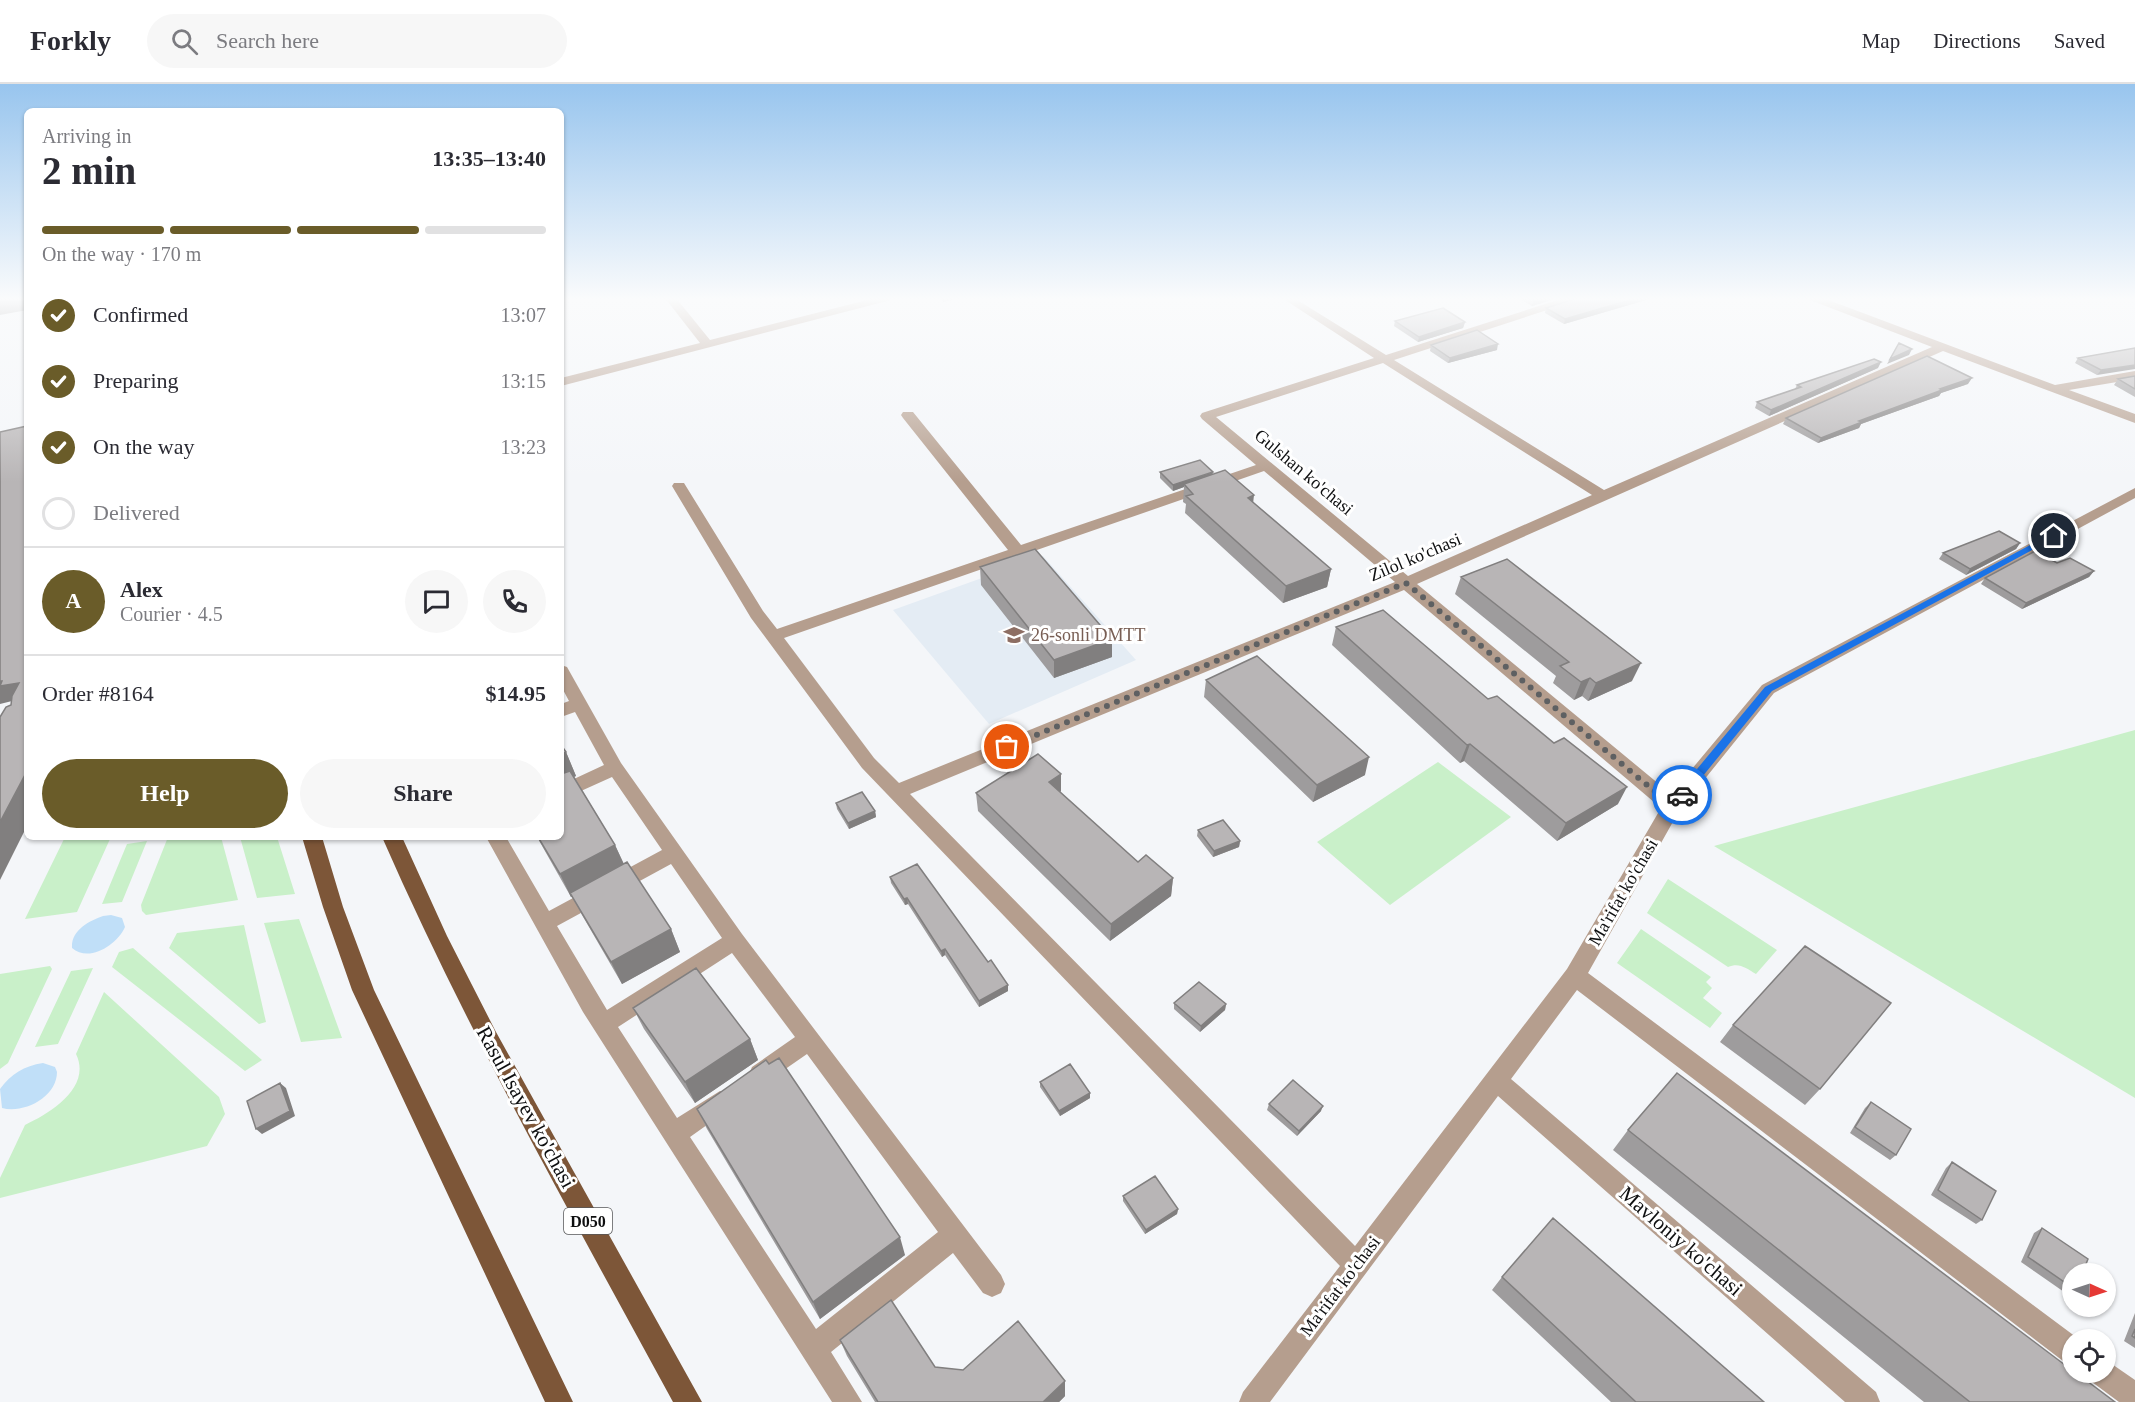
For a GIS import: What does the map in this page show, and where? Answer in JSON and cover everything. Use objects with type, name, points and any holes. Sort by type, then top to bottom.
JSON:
[{"type":"main road","points":[[313,840],[333,907],[363,990],[559,1402]]},
{"type":"main road","name":"Rasul Isayev ko'chasi","points":[[393,840],[437,938],[488,1039],[688,1402]]},
{"type":"street","points":[[564,380],[646,360]]},
{"type":"street","name":"Gulshan ko'chasi","points":[[1381,360],[1207,416],[1672,806]]},
{"type":"street","points":[[1384,360],[1603,496]]},
{"type":"street","name":"Zilol ko'chasi","points":[[897,792],[1406,583],[1912,360]]},
{"type":"street","points":[[1978,360],[2135,419]]},
{"type":"street","points":[[2055,389],[2135,375]]},
{"type":"street","points":[[908,415],[1018,552]]},
{"type":"street","points":[[774,636],[1266,466]]},
{"type":"street","points":[[679,486],[757,614],[868,763],[1356,1264]]},
{"type":"street","name":"Ma'rifat ko'chasi","points":[[1253,1402],[1575,976],[1672,806],[1768,689],[2135,492]]},
{"type":"street","points":[[564,683],[570,707],[735,940],[992,1284]]},
{"type":"street","points":[[564,793],[615,768]]},
{"type":"street","points":[[498,840],[604,1024],[848,1402]]},
{"type":"street","points":[[545,923],[674,853]]},
{"type":"street","points":[[604,1024],[735,940]]},
{"type":"street","points":[[1575,976],[2062,1343]]},
{"type":"street","points":[[675,1133],[809,1040]]},
{"type":"street","name":"Mavloniy ko'chasi","points":[[1496,1080],[1866,1402]]},
{"type":"street","points":[[813,1349],[955,1235]]},
{"type":"street","points":[[2116,1383],[2135,1397]]},
{"type":"shaded area","name":"26-sonli DMTT","points":[[1043,556],[1136,660],[989,724],[893,610]]},
{"type":"green space","points":[[2135,730],[2135,1098],[1714,846]]},
{"type":"green space","points":[[1438,762],[1511,817],[1390,905],[1317,842]]},
{"type":"green space","points":[[64,840],[110,840],[77,912],[25,919]]},
{"type":"green space","points":[[167,840],[222,840],[238,900],[146,915],[141,905]]},
{"type":"green space","points":[[241,840],[278,840],[295,894],[257,898]]},
{"type":"green space","points":[[147,841],[122,902],[102,904],[127,844]]},
{"type":"green space","points":[[1668,879],[1777,950],[1756,974],[1739,965],[1728,967],[1647,913]]},
{"type":"green space","points":[[299,919],[342,1038],[301,1042],[264,923]]},
{"type":"green space","points":[[244,925],[266,1022],[259,1024],[169,948],[177,933]]},
{"type":"green space","points":[[1641,929],[1711,977],[1706,982],[1712,988],[1703,998],[1722,1013],[1710,1028],[1617,963]]},
{"type":"green space","points":[[133,948],[262,1060],[245,1071],[112,967],[119,952]]},
{"type":"green space","points":[[50,966],[52,969],[8,1063],[0,1069],[0,974]]},
{"type":"green space","points":[[93,968],[58,1044],[35,1047],[71,971]]},
{"type":"green space","points":[[104,992],[219,1097],[225,1114],[207,1146],[0,1198],[0,1178],[25,1125],[57,1106],[74,1088],[79,1066],[76,1054]]},
{"type":"water","points":[[111,915],[122,918],[125,927],[116,940],[94,953],[86,954],[72,948],[74,936],[78,931],[103,916]]},
{"type":"water","points":[[43,1063],[55,1067],[57,1072],[52,1089],[38,1102],[29,1106],[2,1108],[0,1089],[4,1084],[24,1069]]},
{"type":"building","points":[[1872,360],[1881,362],[1771,410],[1757,402],[1801,387],[1797,385]]},
{"type":"building","points":[[1919,360],[1934,360],[1972,378],[1821,438],[1786,418]]},
{"type":"building","points":[[2081,360],[2135,360],[2135,365],[2101,370]]},
{"type":"building","points":[[2135,376],[2135,389],[2118,379]]},
{"type":"building","points":[[24,427],[24,777],[0,822],[0,717],[6,707],[11,705],[12,696],[19,683],[0,686],[2,681],[0,681],[0,432]]},
{"type":"building","points":[[1200,460],[1213,472],[1173,485],[1160,472]]},
{"type":"building","points":[[1225,470],[1254,495],[1248,498],[1331,569],[1286,586],[1186,496],[1193,494],[1184,484]]},
{"type":"building","points":[[1999,531],[2020,543],[1970,569],[1943,553]]},
{"type":"building","points":[[1035,549],[1112,639],[1054,660],[980,567]]},
{"type":"building","points":[[2035,551],[2057,563],[2070,558],[2094,571],[2026,603],[1985,578]]},
{"type":"building","points":[[1507,559],[1641,663],[1596,683],[1590,678],[1581,682],[1560,666],[1569,662],[1461,577]]},
{"type":"building","points":[[1383,610],[1488,699],[1497,696],[1554,743],[1564,738],[1627,787],[1566,823],[1470,744],[1467,745],[1336,627]]},
{"type":"building","points":[[1257,656],[1369,757],[1317,785],[1206,680]]},
{"type":"building","points":[[1038,754],[1061,774],[1049,782],[1138,862],[1146,855],[1173,878],[1111,924],[976,793]]},
{"type":"building","points":[[570,771],[615,845],[560,874],[540,840],[564,840],[564,773]]},
{"type":"building","points":[[862,792],[875,811],[848,823],[836,803]]},
{"type":"building","points":[[1223,820],[1240,841],[1214,851],[1198,830]]},
{"type":"building","points":[[627,862],[671,929],[611,962],[570,893]]},
{"type":"building","points":[[917,864],[988,962],[991,960],[1008,985],[979,1001],[945,949],[941,951],[907,898],[904,899],[890,877]]},
{"type":"building","points":[[1805,946],[1891,1003],[1820,1089],[1733,1025]]},
{"type":"building","points":[[696,968],[750,1039],[685,1082],[633,1008]]},
{"type":"building","points":[[1199,982],[1226,1004],[1201,1026],[1174,1003]]},
{"type":"building","points":[[779,1058],[900,1237],[813,1302],[697,1109],[766,1060],[769,1064]]},
{"type":"building","points":[[1070,1064],[1090,1093],[1059,1111],[1040,1082]]},
{"type":"building","points":[[1677,1073],[2062,1363],[2062,1383],[2090,1383],[2115,1402],[1970,1402],[1628,1130]]},
{"type":"building","points":[[1293,1080],[1323,1106],[1299,1131],[1269,1104]]},
{"type":"building","points":[[280,1083],[290,1111],[256,1129],[247,1101]]},
{"type":"building","points":[[1871,1102],[1911,1129],[1896,1155],[1855,1127]]},
{"type":"building","points":[[1952,1162],[1996,1191],[1982,1220],[1938,1190]]},
{"type":"building","points":[[1155,1176],[1178,1209],[1146,1230],[1123,1196]]},
{"type":"building","points":[[1553,1218],[1764,1402],[1636,1402],[1502,1277]]},
{"type":"building","points":[[2042,1228],[2088,1259],[2086,1263],[2062,1263],[2062,1280],[2028,1257]]},
{"type":"building","points":[[891,1300],[935,1367],[963,1370],[1018,1321],[1065,1381],[1043,1402],[878,1402],[840,1340]]},
{"type":"way so far","points":[[1007,747],[1406,583],[1672,806],[1682,795]]},
{"type":"place","name":"26-sonli DMTT","points":[[1014,635]]},
{"type":"route","points":[[1682,795],[1768,689],[2054,536]]}]
